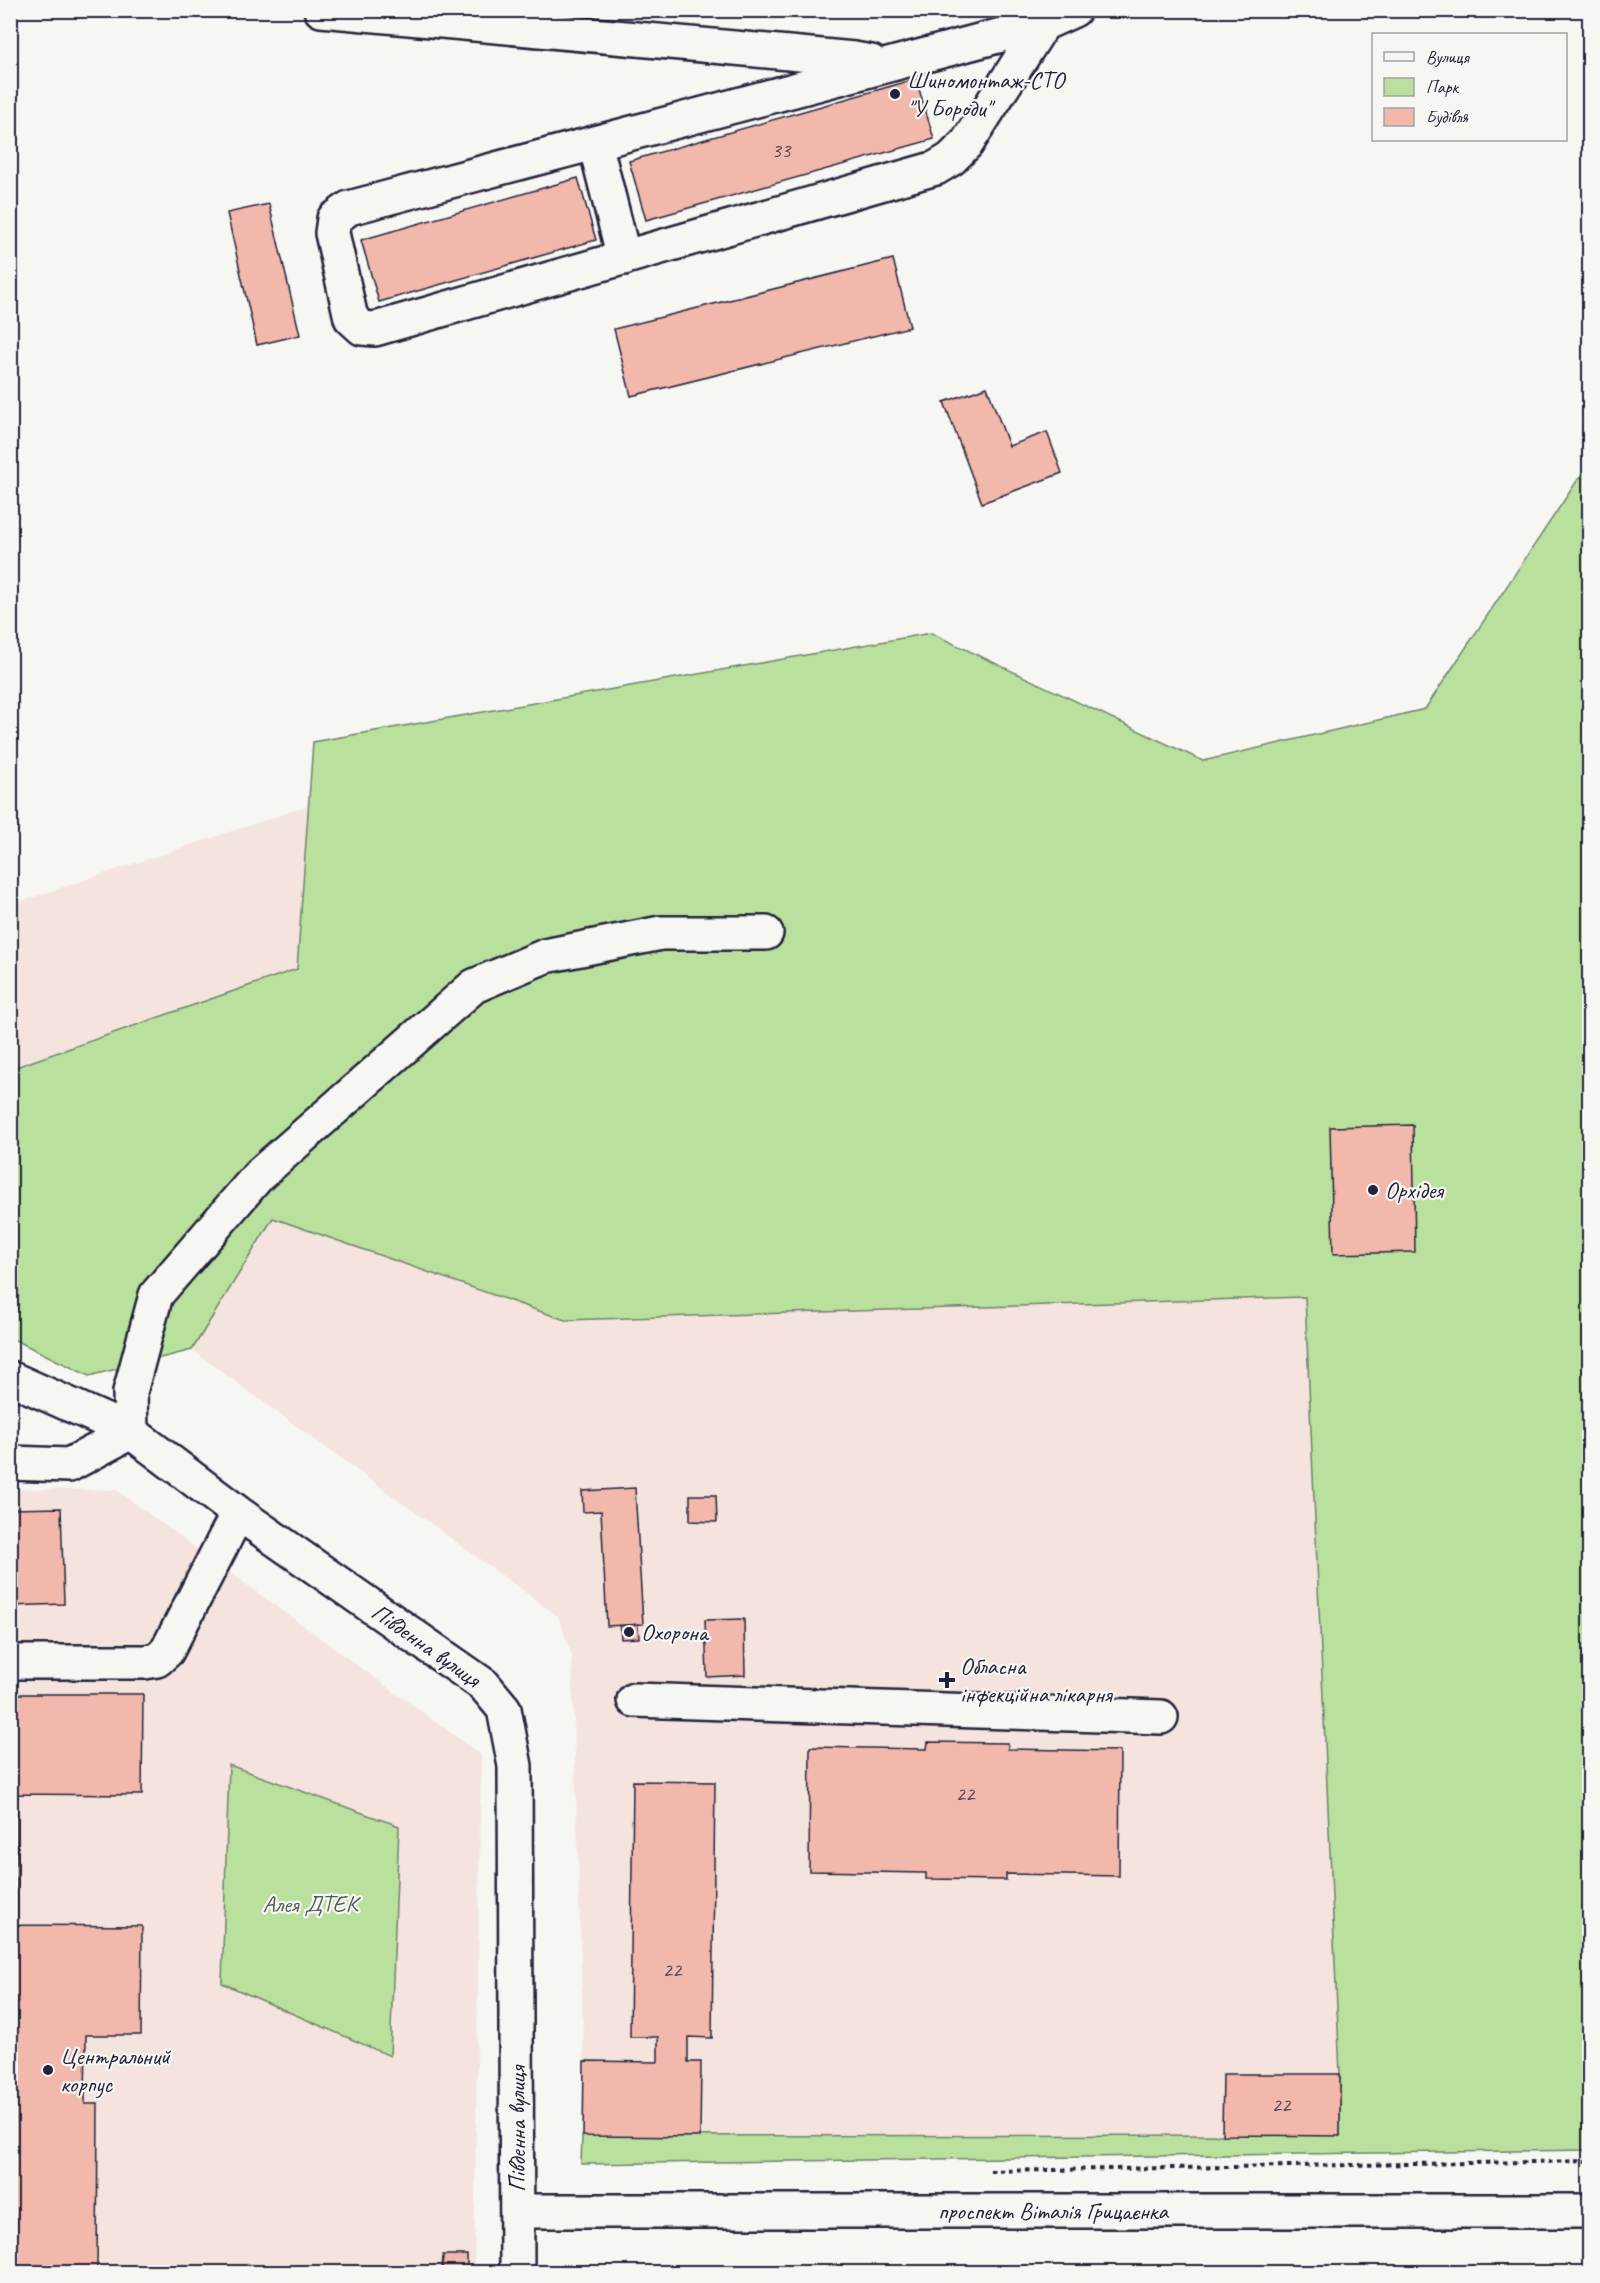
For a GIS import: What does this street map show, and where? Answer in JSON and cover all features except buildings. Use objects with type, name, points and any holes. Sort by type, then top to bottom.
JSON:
[{"type":"street","points":[[321,10],[854,59],[885,65]]},
{"type":"street","points":[[1043,24],[967,143],[951,159],[936,168],[375,329],[362,328],[351,318],[332,233],[334,219],[349,208],[1043,24],[1074,10]]},
{"type":"street","points":[[596,143],[624,258]]},
{"type":"street","points":[[10,1463],[69,1465],[131,1432],[130,1392],[156,1295],[259,1175],[474,986],[545,956],[661,933],[766,933]]},
{"type":"street","name":"Південна вулиця","points":[[10,1378],[131,1432],[238,1513],[484,1685],[504,1709],[515,1766],[517,2272]]},
{"type":"street","points":[[10,1662],[145,1662],[157,1660],[167,1651],[238,1513]]},
{"type":"street","points":[[634,1700],[1161,1717]]},
{"type":"street","name":"проспект Віталія Грицаєнка","points":[[517,2211],[1590,2211]]},
{"type":"path","points":[[983,2171],[1590,2161]]},
{"type":"shaded area","points":[[308,806],[297,969],[11,1069],[10,905]]},
{"type":"shaded area","name":"Обласна інфекційна лікарня","points":[[273,1218],[565,1320],[1305,1297],[1340,2074],[1340,2136],[582,2136],[584,2061],[572,1655],[558,1616],[192,1350]]},
{"type":"shaded area","points":[[11,1489],[116,1490],[481,1755],[474,2272],[11,2272]]},
{"type":"green space","points":[[1589,463],[1589,2150],[581,2164],[582,2136],[1340,2135],[1340,2074],[1305,1297],[565,1320],[273,1218],[192,1350],[89,1376],[11,1338],[10,1069],[297,969],[313,742],[931,633],[1203,761],[1425,709]]},
{"type":"green space","name":"Алея ДТЕК","points":[[229,1765],[399,1826],[390,2056],[222,1983]]},
{"type":"place","name":"Шиномонтаж-СТО \"У Бороди\"","points":[[895,94]]},
{"type":"place","name":"Орхідея","points":[[1373,1190]]},
{"type":"place","name":"Охорона","points":[[629,1632]]},
{"type":"place","name":"Обласна інфекційна лікарня","points":[[947,1680]]},
{"type":"place","name":"Центральний корпус","points":[[48,2070]]}]
